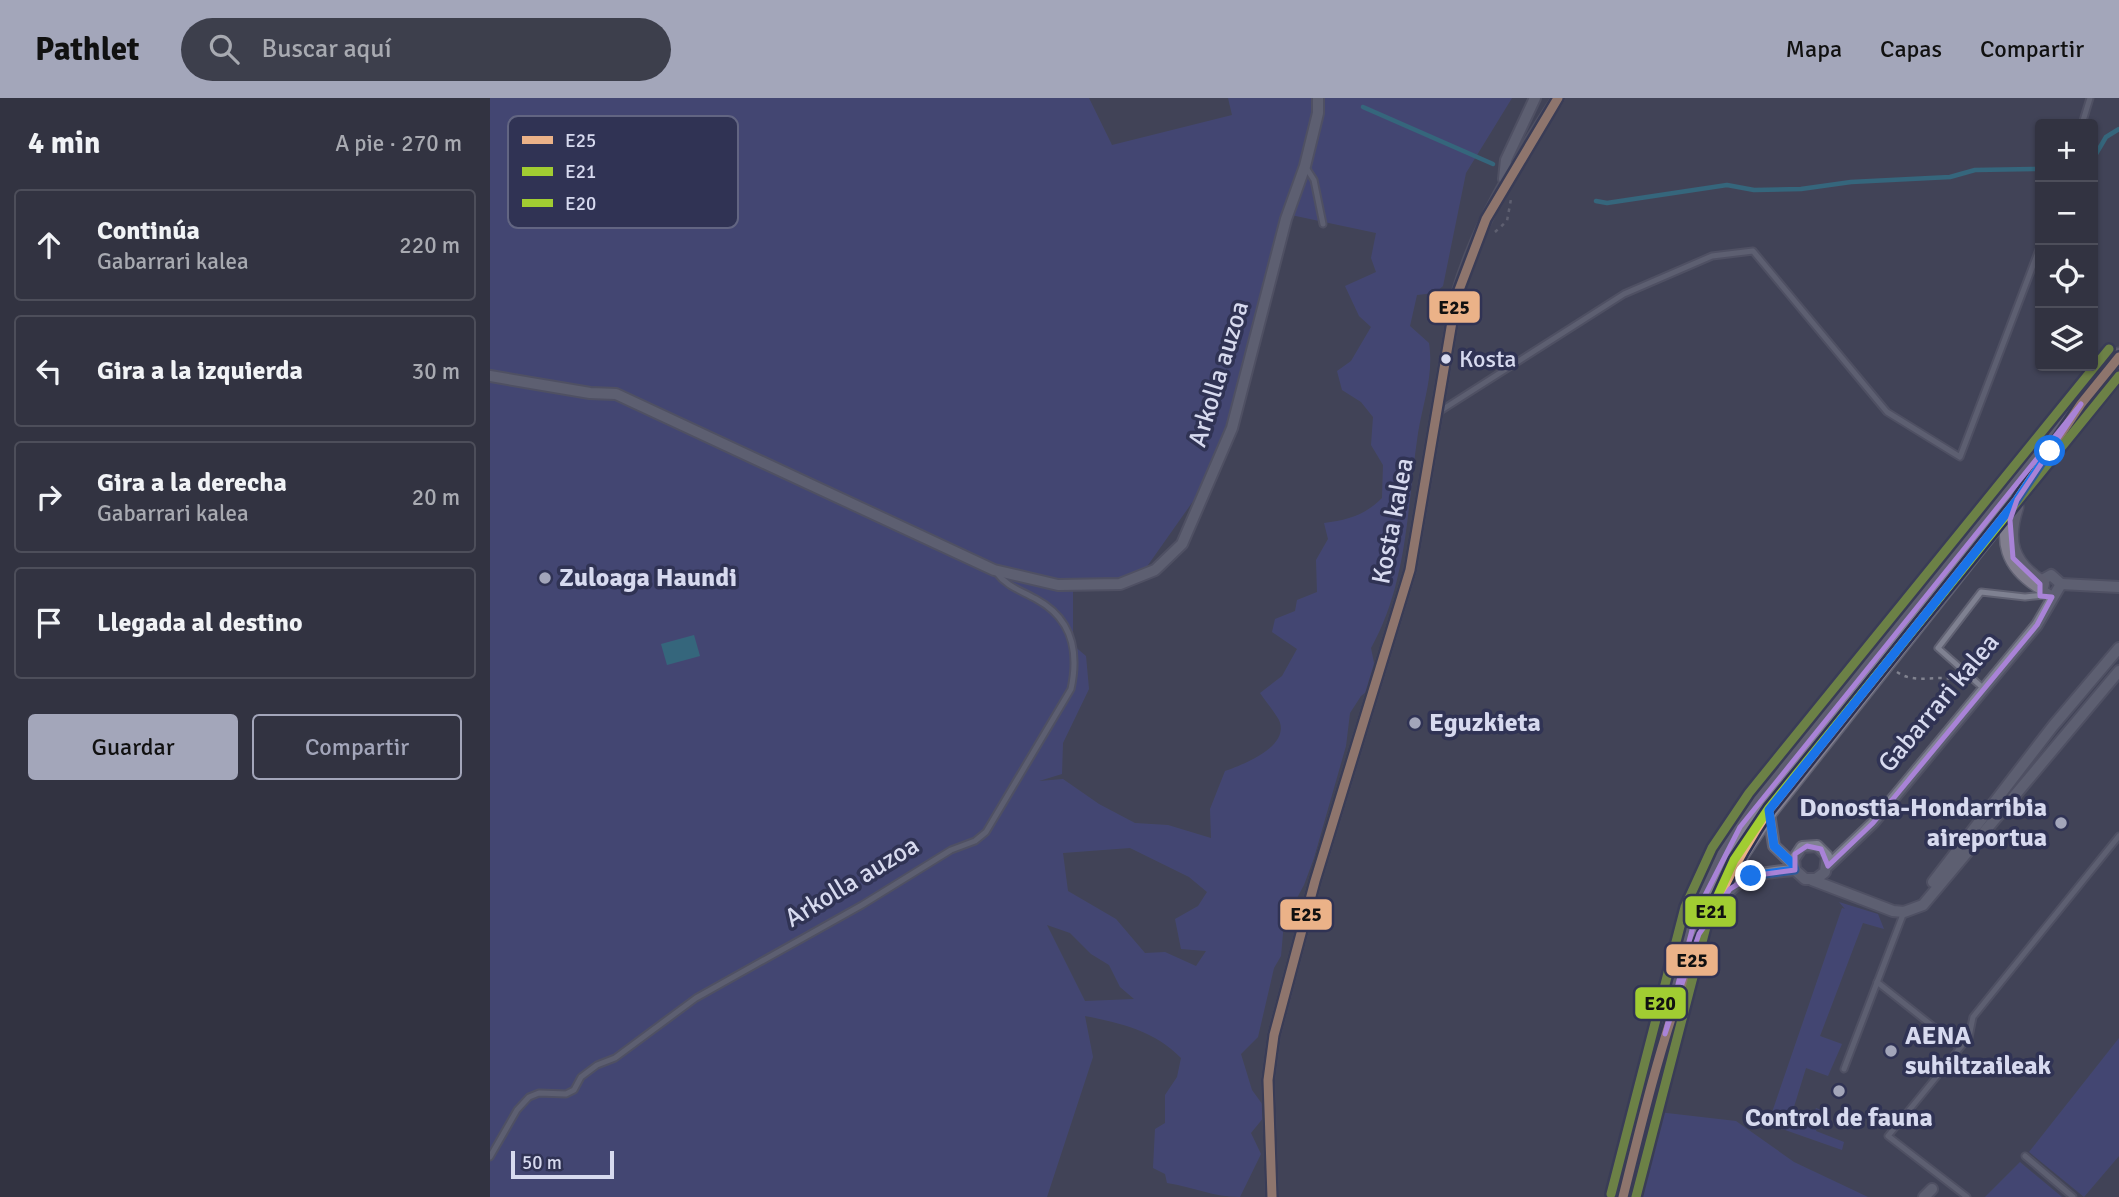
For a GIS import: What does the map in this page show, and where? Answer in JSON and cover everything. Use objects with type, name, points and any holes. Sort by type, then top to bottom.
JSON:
[{"type":"main road","points":[[1623,1197],[1684,956],[1710,878],[1740,827],[2119,357]]},
{"type":"main road","points":[[1665,1034],[1699,934],[1734,860],[1769,810],[2017,500],[2081,404]]},
{"type":"main road","points":[[2017,500],[2008,535],[2009,549],[2020,568],[2046,592]]},
{"type":"main road","points":[[1769,810],[1773,795],[1802,757],[1807,742]]},
{"type":"street","name":"Arkolla auzoa","points":[[490,376],[590,393],[616,394],[919,538],[994,570],[1058,585],[1120,584],[1155,570],[1182,544],[1232,428],[1286,219],[1305,166],[1318,113],[1318,98]]},
{"type":"street","points":[[1503,183],[1506,160],[1535,98]]},
{"type":"street","points":[[1503,183],[1558,98]]},
{"type":"street","name":"Kosta kalea","points":[[1272,1197],[1268,1080],[1274,1035],[1315,881],[1386,658],[1410,570],[1447,341],[1468,255],[1503,183]]},
{"type":"street","points":[[2051,575],[2058,578],[2061,584],[2059,592],[2046,592],[2044,577],[2051,575]]},
{"type":"street","points":[[2061,584],[2119,587]]},
{"type":"street","name":"Gabarrari kalea","points":[[1812,880],[1823,875],[1828,866],[1873,823],[2037,625],[2046,592]]},
{"type":"street","points":[[1904,912],[1919,899],[2053,726],[2119,648]]},
{"type":"street","points":[[1769,810],[1774,846],[1799,876],[1833,891],[1904,912],[1923,905],[2119,671]]},
{"type":"street","points":[[1794,867],[1798,850],[1812,845],[1825,852],[1828,866]]},
{"type":"street","points":[[1699,934],[1722,899],[1738,882],[1766,872],[1794,867]]},
{"type":"lane","points":[[2084,119],[2091,98]]},
{"type":"lane","points":[[1305,166],[1314,180],[1323,225]]},
{"type":"lane","points":[[1435,415],[1624,294],[1712,256],[1753,251],[1887,412],[1960,457],[2035,260]]},
{"type":"lane","name":"Arkolla auzoa","points":[[490,1157],[517,1110],[529,1097],[540,1093],[566,1094],[574,1090],[581,1077],[597,1065],[615,1058],[696,998],[862,905],[951,850],[975,841],[986,832],[1071,689],[1075,673],[1073,640],[1060,617],[1039,600],[1005,585],[994,570]]},
{"type":"lane","points":[[1981,692],[1938,649],[1981,592],[2025,597],[2046,592]]},
{"type":"lane","points":[[1967,1197],[1888,1136],[1969,1037],[1973,1017],[2119,836]]},
{"type":"lane","points":[[1844,1069],[1904,912]]},
{"type":"lane","points":[[1877,982],[1959,1047]]},
{"type":"lane","points":[[2025,1156],[2073,1197]]},
{"type":"path","points":[[1886,663],[1902,675],[1922,680],[1938,676],[1958,680],[1981,692]]},
{"type":"highlighted area","points":[[2081,404],[2017,500],[2010,520],[2013,558],[2040,584],[2040,596],[2052,597],[2037,625],[1873,823],[1828,866],[1821,849],[1807,846],[1795,854],[1795,870],[1751,876],[1730,889],[1699,934],[1665,1034],[1697,911],[1740,827]]},
{"type":"shaded area","points":[[490,98],[1089,98],[1112,145],[1232,115],[1228,98],[1512,98],[1466,173],[1443,286],[1435,293],[1417,295],[1410,326],[1429,343],[1429,377],[1418,433],[1399,570],[1383,623],[1371,648],[1378,683],[1361,696],[1350,713],[1346,746],[1314,858],[1304,885],[1284,922],[1281,956],[1274,968],[1258,1037],[1241,1054],[1252,1090],[1268,1112],[1251,1133],[1261,1154],[1240,1197],[1167,1183],[1165,1174],[1153,1168],[1155,1129],[1165,1123],[1165,1095],[1177,1077],[1181,1058],[1149,1035],[1124,1025],[1085,1016],[1093,1057],[1047,1197],[490,1197]],"holes":[[[1291,215],[1376,233],[1371,258],[1376,272],[1345,286],[1359,316],[1371,327],[1351,361],[1337,371],[1342,390],[1361,402],[1373,417],[1371,445],[1383,465],[1382,498],[1356,516],[1324,523],[1328,539],[1316,560],[1317,592],[1297,600],[1295,611],[1275,619],[1272,632],[1297,649],[1282,676],[1260,693],[1279,720],[1281,730],[1278,739],[1263,753],[1225,771],[1210,809],[1211,838],[1168,825],[1135,823],[1099,804],[1063,779],[1039,781],[1062,774],[1063,743],[1089,689],[1086,656],[1073,645],[1073,584],[1141,575],[1196,497],[1232,429]],[[1130,848],[1189,877],[1207,892],[1198,906],[1175,919],[1181,949],[1206,951],[1196,966],[1165,952],[1145,953],[1116,919],[1068,891],[1063,853]],[[1047,925],[1070,933],[1091,954],[1109,965],[1120,987],[1134,999],[1085,1001]]]},
{"type":"shaded area","points":[[1839,902],[1878,914],[1884,929],[1863,923],[1820,1036],[1842,1044],[1828,1076],[1806,1068],[1793,1110],[1812,1117],[1816,1108],[1823,1111],[1816,1131],[1844,1142],[1842,1150],[1768,1124],[1842,908],[1845,909]]},
{"type":"shaded area","points":[[2119,1038],[2119,1156],[2084,1197],[2029,1152]]},
{"type":"shaded area","points":[[1658,1112],[1736,1121],[1794,1162],[1868,1197],[1638,1197]]},
{"type":"shaded area","points":[[2020,1162],[2062,1197],[1985,1197]]},
{"type":"water","points":[[694,635],[700,656],[667,665],[661,644]]},
{"type":"waterway","points":[[1363,107],[1493,164]]},
{"type":"waterway","points":[[2098,151],[2106,137],[2119,129]]},
{"type":"waterway","points":[[1596,201],[1607,203],[1727,185],[1754,190],[1801,189],[1851,182],[1950,177],[1975,170],[2035,169]]},
{"type":"transit line","name":"E25","points":[[1272,1197],[1268,1080],[1274,1035],[1315,881],[1410,570],[1456,298],[1486,219],[1558,98]]},
{"type":"transit line","name":"E20","points":[[1611,1194],[1685,907],[1712,848],[1749,793],[2109,349]]},
{"type":"transit line","name":"E25","points":[[1623,1197],[1649,1094],[1678,996],[1717,902],[1741,856],[1769,810],[2017,500],[2081,404],[2119,357]]},
{"type":"transit line","name":"E21","points":[[1636,1197],[1709,915],[1734,860],[1769,808],[2119,376]]},
{"type":"place","name":"Kosta","points":[[1446,359]]},
{"type":"place","name":"Zuloaga Haundi","points":[[545,578]]},
{"type":"place","name":"Eguzkieta","points":[[1415,723]]},
{"type":"place","name":"Donostia-Hondarribia aireportua","points":[[2061,823]]},
{"type":"place","name":"AENA suhiltzaileak","points":[[1891,1051]]},
{"type":"place","name":"Control de fauna","points":[[1839,1091]]},
{"type":"route","points":[[1751,876],[1795,870],[1793,864],[1774,846],[1769,810],[2017,500],[2050,451]]}]
